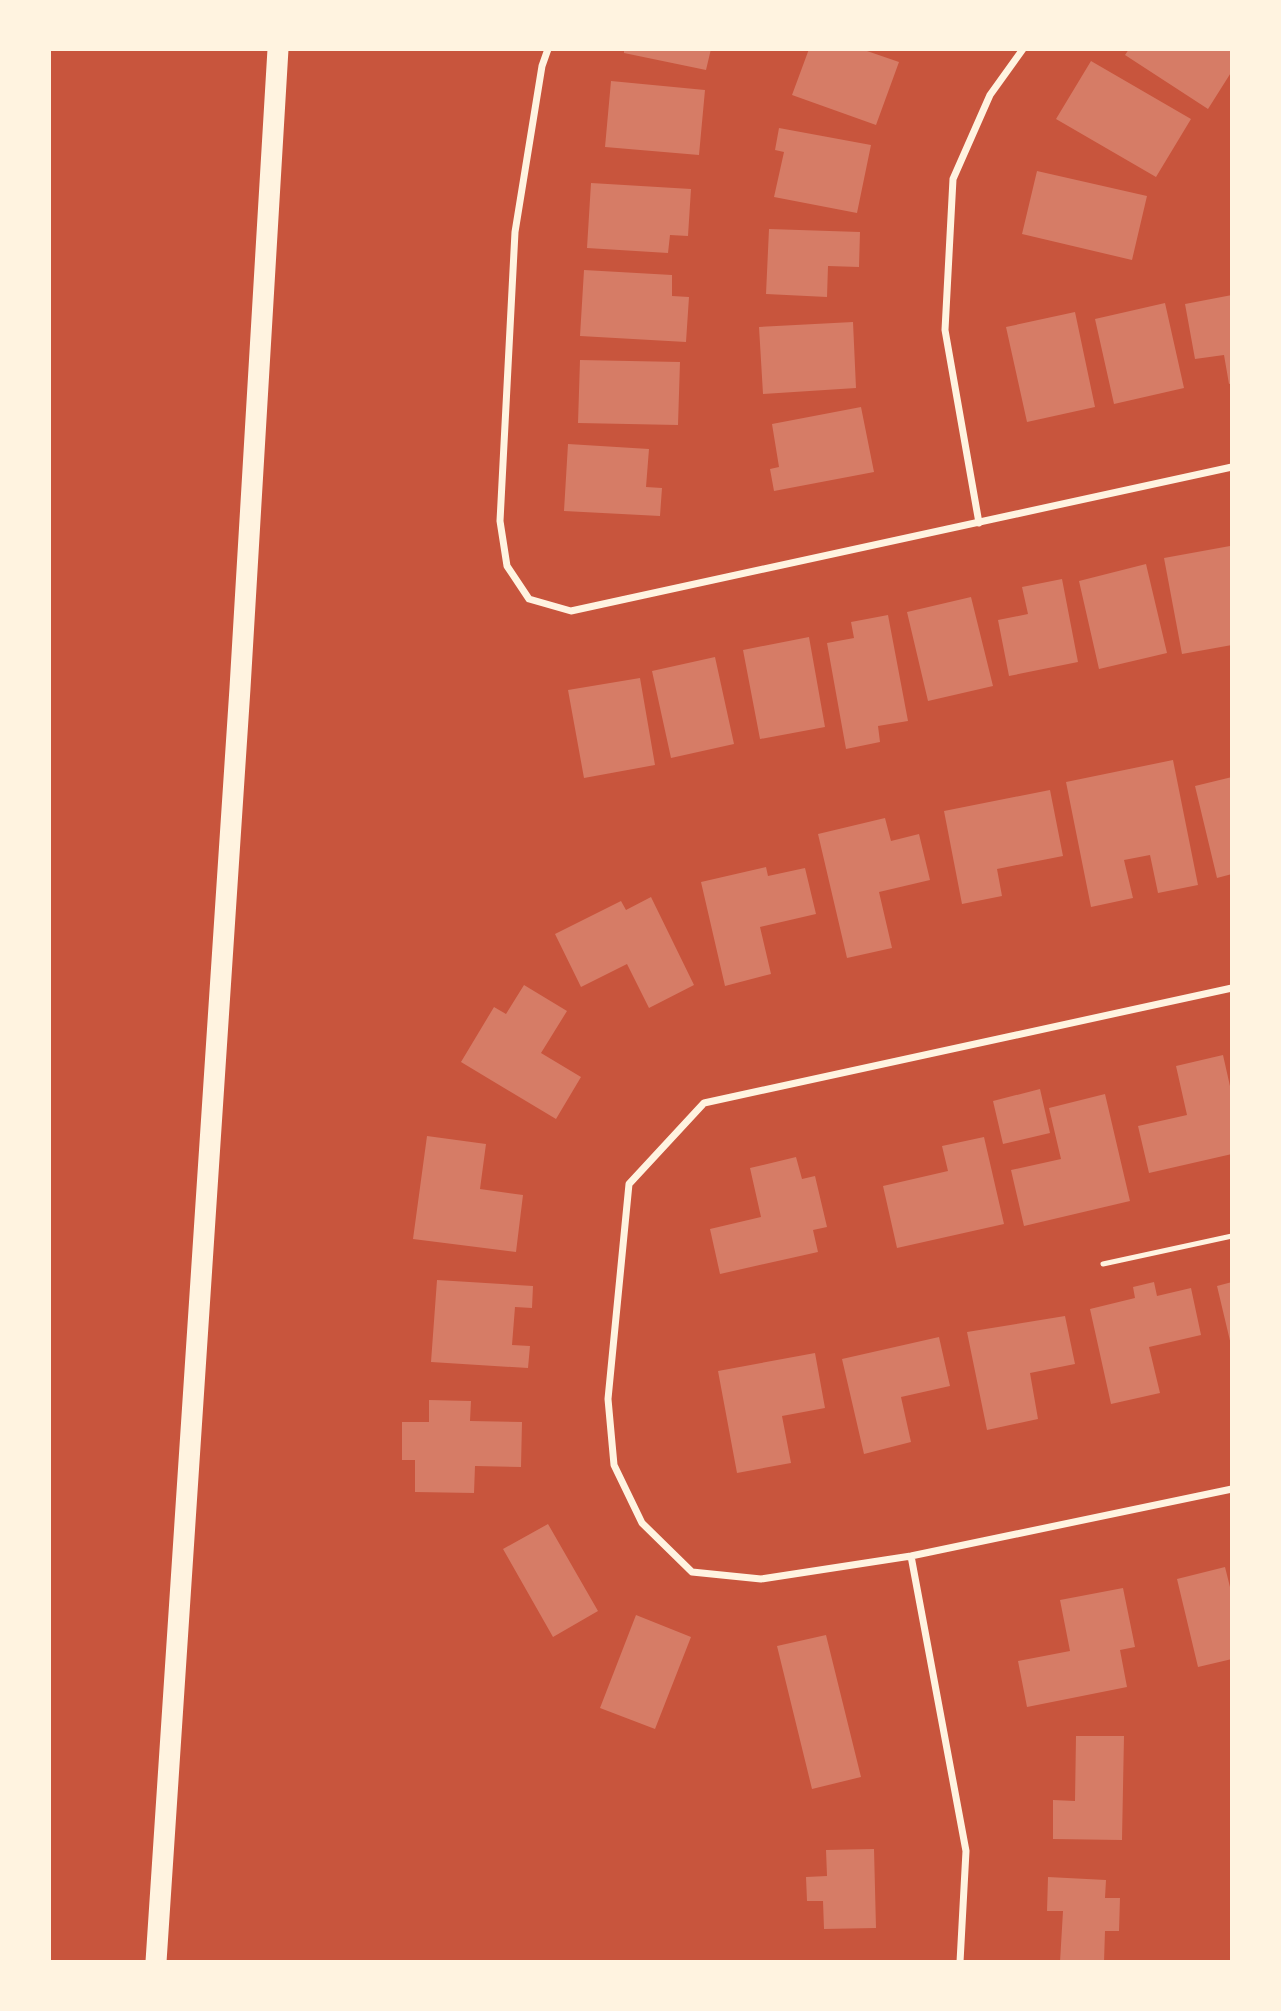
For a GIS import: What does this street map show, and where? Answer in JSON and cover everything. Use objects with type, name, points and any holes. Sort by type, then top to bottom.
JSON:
[{"type":"highway","points":[[156,1962],[236,743],[278,49]]},
{"type":"street","points":[[548,49],[542,66],[515,232],[500,521],[507,566],[528,599],[571,611],[1232,467]]},
{"type":"street","points":[[979,523],[945,330],[953,179],[990,95],[1023,49]]},
{"type":"street","points":[[1232,988],[704,1103],[629,1184],[608,1399],[614,1465],[642,1522],[692,1572],[761,1579],[911,1556],[1232,1489]]},
{"type":"street","points":[[911,1556],[966,1851],[960,1962]]},
{"type":"lane","points":[[1103,1264],[1232,1236]]},
{"type":"building","points":[[624,49],[711,49],[706,70],[624,53]]},
{"type":"building","points":[[809,49],[868,49],[867,51],[899,62],[876,125],[792,95]]},
{"type":"building","points":[[1129,49],[1232,49],[1232,71],[1208,109],[1125,55]]},
{"type":"building","points":[[1091,61],[1191,119],[1156,177],[1056,119]]},
{"type":"building","points":[[611,81],[705,90],[699,155],[605,147]]},
{"type":"building","points":[[779,128],[871,145],[857,213],[774,197],[784,152],[775,150]]},
{"type":"building","points":[[1037,171],[1147,196],[1132,260],[1022,234]]},
{"type":"building","points":[[591,183],[691,189],[688,236],[670,235],[668,253],[587,248]]},
{"type":"building","points":[[769,229],[860,232],[859,267],[828,266],[827,297],[766,294]]},
{"type":"building","points":[[584,270],[672,275],[672,296],[689,297],[686,342],[580,336]]},
{"type":"building","points":[[1232,295],[1232,383],[1229,384],[1224,355],[1195,359],[1185,304]]},
{"type":"building","points":[[1165,303],[1184,388],[1114,404],[1095,319]]},
{"type":"building","points":[[1075,312],[1095,407],[1027,422],[1006,327]]},
{"type":"building","points":[[853,322],[856,388],[763,394],[759,327]]},
{"type":"building","points":[[580,360],[680,362],[678,425],[578,423]]},
{"type":"building","points":[[861,407],[874,472],[774,491],[770,469],[779,467],[772,424]]},
{"type":"building","points":[[568,444],[649,449],[646,487],[662,488],[660,516],[564,511]]},
{"type":"building","points":[[1230,546],[1232,645],[1182,654],[1164,558]]},
{"type":"building","points":[[1146,564],[1167,653],[1099,669],[1079,581]]},
{"type":"building","points":[[1062,579],[1078,662],[1009,676],[998,620],[1028,614],[1022,587]]},
{"type":"building","points":[[971,597],[993,686],[928,701],[907,612]]},
{"type":"building","points":[[888,615],[908,721],[878,726],[880,742],[846,749],[827,643],[854,638],[851,622]]},
{"type":"building","points":[[809,637],[825,727],[760,739],[743,650]]},
{"type":"building","points":[[715,657],[734,744],[671,758],[652,671]]},
{"type":"building","points":[[640,678],[655,765],[584,778],[568,690]]},
{"type":"building","points":[[1173,760],[1198,885],[1158,893],[1150,855],[1124,860],[1133,898],[1091,907],[1066,782]]},
{"type":"building","points":[[1232,777],[1232,874],[1217,878],[1195,786]]},
{"type":"building","points":[[1050,790],[1063,856],[997,869],[1002,896],[962,904],[944,811]]},
{"type":"building","points":[[885,818],[891,841],[919,834],[930,880],[879,892],[892,948],[847,958],[818,834]]},
{"type":"building","points":[[766,867],[768,876],[805,868],[816,914],[760,927],[771,974],[725,986],[701,882]]},
{"type":"building","points":[[651,897],[694,985],[649,1008],[627,964],[581,987],[555,934],[621,901],[626,910]]},
{"type":"building","points":[[524,985],[567,1011],[541,1053],[581,1077],[556,1119],[461,1062],[494,1007],[506,1014]]},
{"type":"building","points":[[1223,1055],[1232,1095],[1232,1154],[1149,1173],[1138,1126],[1187,1115],[1176,1066]]},
{"type":"building","points":[[1040,1089],[1050,1133],[1003,1144],[993,1101]]},
{"type":"building","points":[[1105,1094],[1130,1201],[1024,1226],[1011,1170],[1061,1159],[1049,1108]]},
{"type":"building","points":[[427,1136],[486,1144],[480,1189],[523,1195],[516,1252],[413,1239]]},
{"type":"building","points":[[984,1137],[1004,1224],[897,1248],[883,1186],[948,1171],[942,1146]]},
{"type":"building","points":[[796,1157],[802,1179],[815,1176],[827,1227],[813,1230],[818,1252],[720,1274],[710,1229],[761,1217],[750,1168]]},
{"type":"building","points":[[437,1280],[533,1286],[532,1308],[515,1307],[512,1345],[530,1346],[528,1368],[431,1362]]},
{"type":"building","points":[[1154,1282],[1157,1296],[1191,1288],[1201,1335],[1149,1347],[1160,1393],[1111,1404],[1090,1309],[1135,1298],[1133,1287]]},
{"type":"building","points":[[1232,1282],[1232,1345],[1231,1345],[1217,1286]]},
{"type":"building","points":[[1065,1316],[1075,1364],[1030,1373],[1038,1419],[987,1430],[967,1332]]},
{"type":"building","points":[[939,1337],[950,1386],[901,1397],[911,1442],[864,1454],[842,1359]]},
{"type":"building","points":[[815,1353],[825,1408],[782,1416],[791,1463],[737,1473],[718,1371]]},
{"type":"building","points":[[429,1400],[471,1401],[470,1421],[522,1422],[521,1467],[475,1466],[474,1493],[415,1492],[415,1460],[402,1460],[402,1422],[429,1422]]},
{"type":"building","points":[[548,1524],[598,1611],[553,1637],[503,1549]]},
{"type":"building","points":[[1225,1567],[1232,1595],[1232,1659],[1198,1667],[1177,1579]]},
{"type":"building","points":[[1123,1588],[1135,1647],[1120,1650],[1127,1687],[1027,1707],[1018,1661],[1070,1651],[1060,1600]]},
{"type":"building","points":[[636,1615],[691,1637],[655,1729],[600,1708]]},
{"type":"building","points":[[826,1635],[861,1777],[812,1789],[777,1646]]},
{"type":"building","points":[[1076,1736],[1124,1736],[1122,1840],[1053,1839],[1053,1800],[1075,1801]]},
{"type":"building","points":[[874,1849],[876,1928],[824,1929],[823,1901],[807,1901],[806,1877],[827,1876],[826,1850]]},
{"type":"building","points":[[1048,1877],[1106,1880],[1105,1898],[1120,1898],[1119,1931],[1105,1931],[1104,1962],[1060,1962],[1063,1911],[1047,1911]]}]
